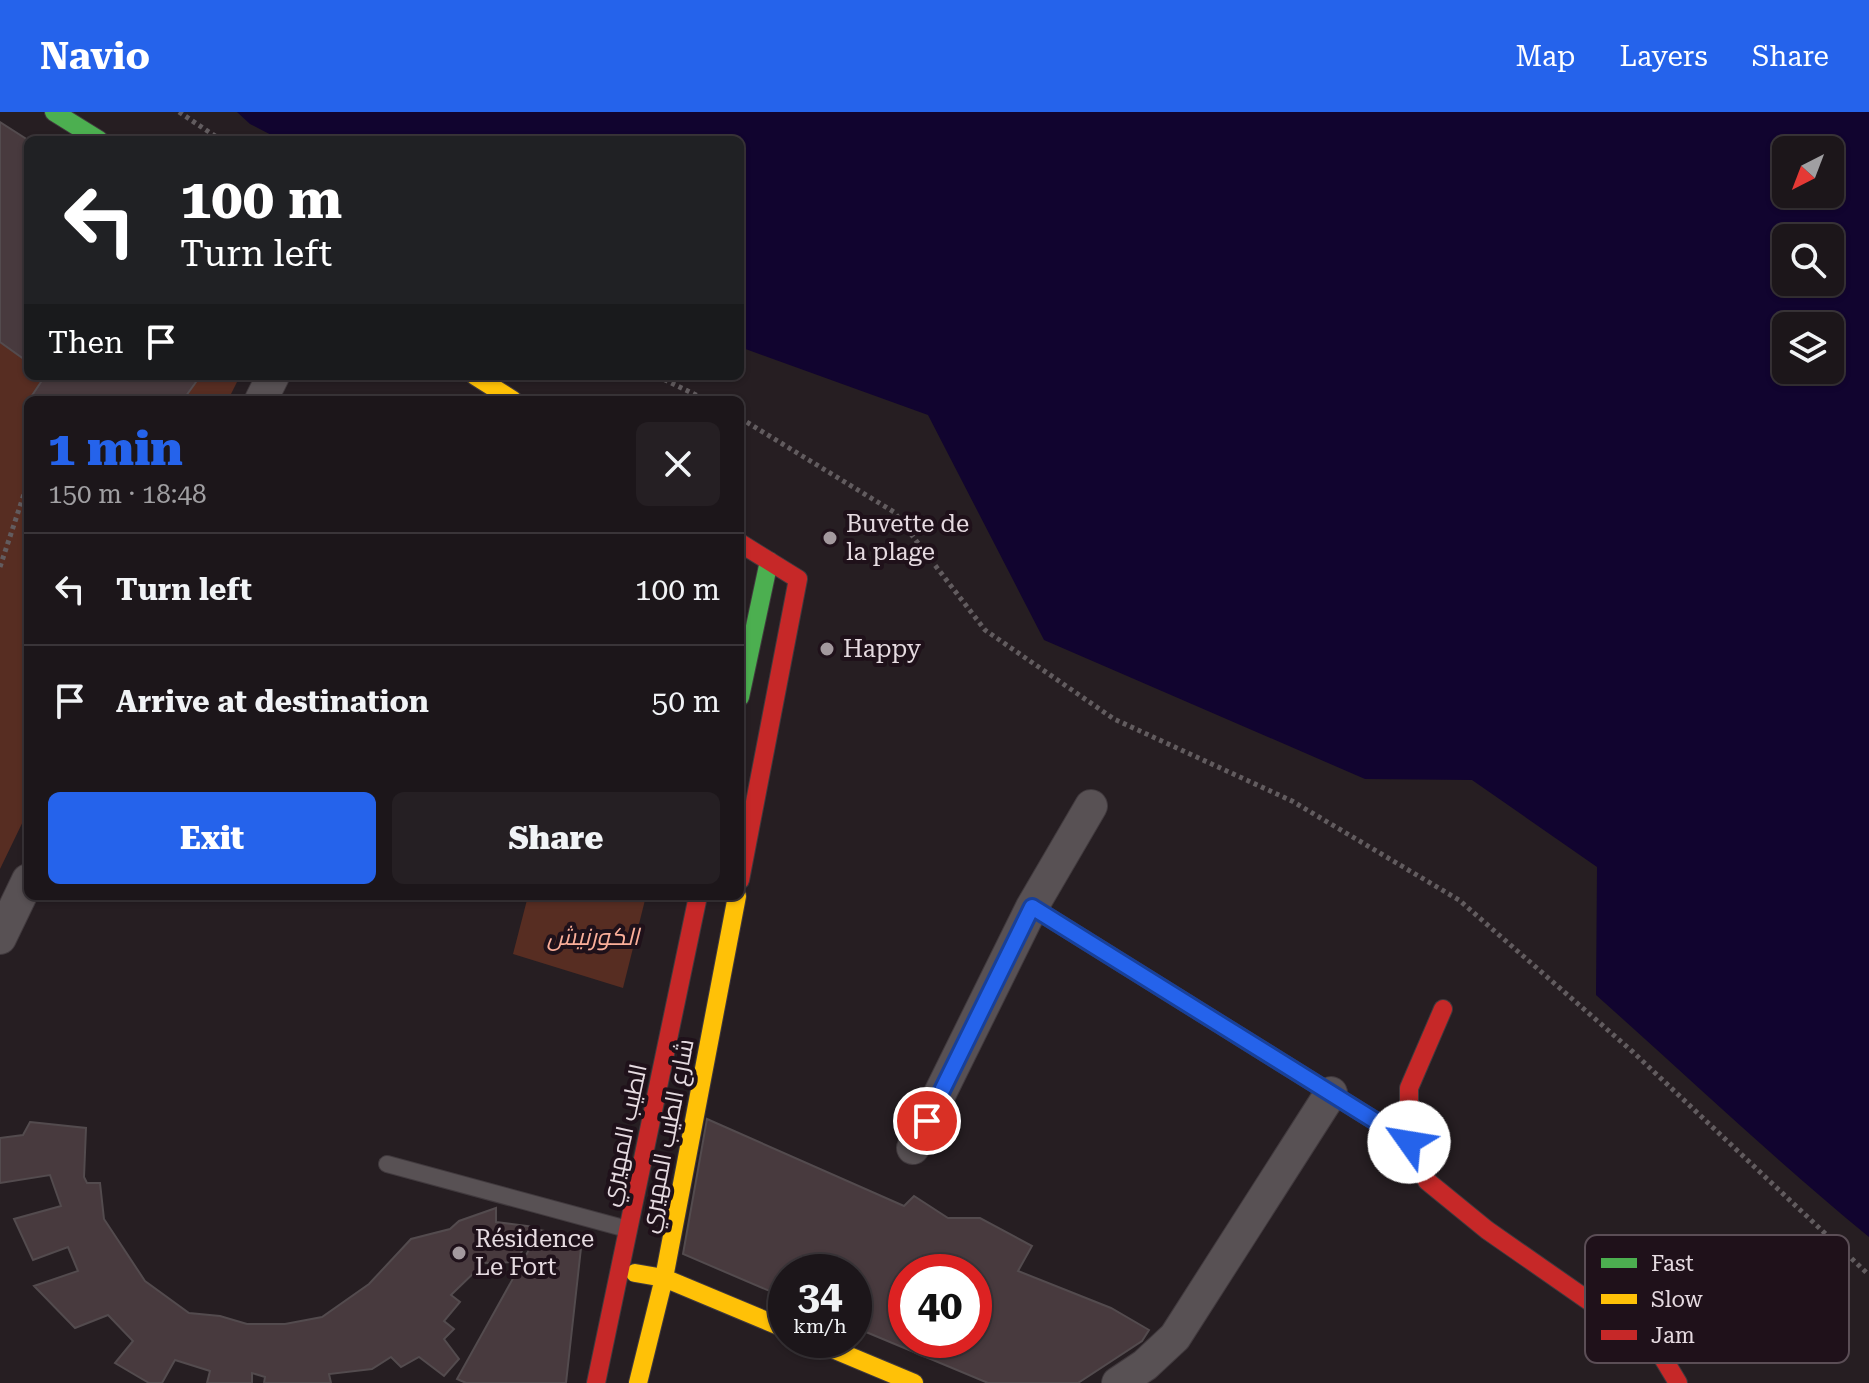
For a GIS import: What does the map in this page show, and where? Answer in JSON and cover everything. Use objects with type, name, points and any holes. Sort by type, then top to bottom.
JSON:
[{"type":"street","points":[[54,112],[93,136]]},
{"type":"street","points":[[481,380],[507,396]]},
{"type":"street","points":[[744,545],[798,579],[744,859]]},
{"type":"street","points":[[744,678],[769,561]]},
{"type":"street","points":[[913,1148],[1032,907],[1091,806]]},
{"type":"street","points":[[0,938],[24,888]]},
{"type":"street","name":"الطيب المهيري","points":[[596,1383],[697,900]]},
{"type":"street","name":"شارع الطيب المهيري","points":[[638,1383],[664,1278],[736,900]]},
{"type":"street","points":[[1032,907],[1409,1142]]},
{"type":"street","points":[[1443,1009],[1409,1088],[1409,1142],[1427,1181],[1487,1230],[1585,1298]]},
{"type":"street","points":[[1118,1383],[1145,1365],[1175,1337],[1331,1093]]},
{"type":"street","points":[[620,1270],[664,1278],[768,1321]]},
{"type":"street","points":[[854,1358],[914,1383]]},
{"type":"street","points":[[1666,1363],[1678,1383]]},
{"type":"lane","points":[[387,1164],[628,1229]]},
{"type":"path","points":[[179,112],[215,136]]},
{"type":"path","points":[[665,380],[698,396]]},
{"type":"path","points":[[744,420],[894,512],[985,630],[1114,719],[1292,801],[1459,900],[1645,1063],[1827,1235]]},
{"type":"path","points":[[0,567],[24,494]]},
{"type":"path","points":[[1849,1256],[1869,1275]]},
{"type":"green space","points":[[0,122],[24,137],[24,380],[238,380],[230,396],[24,396],[24,819],[0,869]]},
{"type":"green space","name":"الكورنيش","points":[[527,900],[645,900],[623,988],[513,954]]},
{"type":"shaded area","points":[[237,112],[1869,112],[1869,1237],[1596,995],[1597,867],[1472,780],[1365,779],[1044,640],[928,415],[744,348],[744,136],[273,136],[250,124]]},
{"type":"building","points":[[0,122],[24,137],[24,359],[0,342]]},
{"type":"building","points":[[42,380],[196,382],[186,396],[32,396]]},
{"type":"building","points":[[707,1119],[904,1206],[914,1196],[948,1218],[980,1218],[1032,1246],[1018,1271],[1111,1308],[1149,1330],[1142,1341],[1078,1383],[988,1383],[928,1358],[992,1358],[992,1254],[888,1254],[888,1341],[872,1335],[872,1254],[768,1254],[768,1290],[683,1254]]},
{"type":"building","name":"Résidence Le Fort","points":[[30,1122],[86,1128],[84,1177],[87,1183],[100,1183],[104,1219],[145,1281],[189,1313],[220,1316],[247,1324],[285,1324],[322,1317],[369,1284],[411,1239],[450,1229],[459,1221],[496,1208],[496,1222],[535,1227],[516,1262],[484,1263],[451,1295],[460,1302],[444,1321],[454,1329],[444,1339],[459,1359],[444,1376],[419,1357],[401,1367],[391,1357],[372,1369],[329,1374],[331,1383],[264,1383],[265,1377],[252,1373],[252,1383],[207,1383],[210,1371],[175,1360],[162,1383],[149,1383],[115,1363],[133,1341],[108,1315],[75,1328],[34,1286],[78,1271],[68,1247],[33,1260],[14,1219],[61,1206],[50,1175],[0,1183],[0,1138],[23,1135]]},
{"type":"building","points":[[540,1230],[582,1239],[566,1383],[466,1383],[457,1379]]},
{"type":"traffic: fast","points":[[54,112],[93,136]]},
{"type":"traffic: fast","points":[[744,678],[769,561]]},
{"type":"traffic: slow","points":[[481,380],[507,396]]},
{"type":"traffic: slow","points":[[638,1383],[664,1278],[736,900]]},
{"type":"traffic: slow","points":[[635,1273],[664,1278],[768,1321]]},
{"type":"traffic: slow","points":[[854,1358],[914,1383]]},
{"type":"traffic: jam","points":[[744,545],[798,579],[744,859]]},
{"type":"traffic: jam","points":[[596,1383],[697,900]]},
{"type":"traffic: jam","points":[[1032,907],[1409,1142]]},
{"type":"traffic: jam","points":[[1443,1009],[1409,1088],[1409,1142],[1427,1181],[1487,1230],[1585,1298]]},
{"type":"traffic: jam","points":[[1666,1363],[1678,1383]]},
{"type":"place","name":"Buvette de la plage","points":[[830,538]]},
{"type":"place","name":"Happy","points":[[827,649]]},
{"type":"place","name":"Résidence Le Fort","points":[[459,1253]]},
{"type":"route","points":[[927,1121],[1032,907],[1409,1142]]}]
